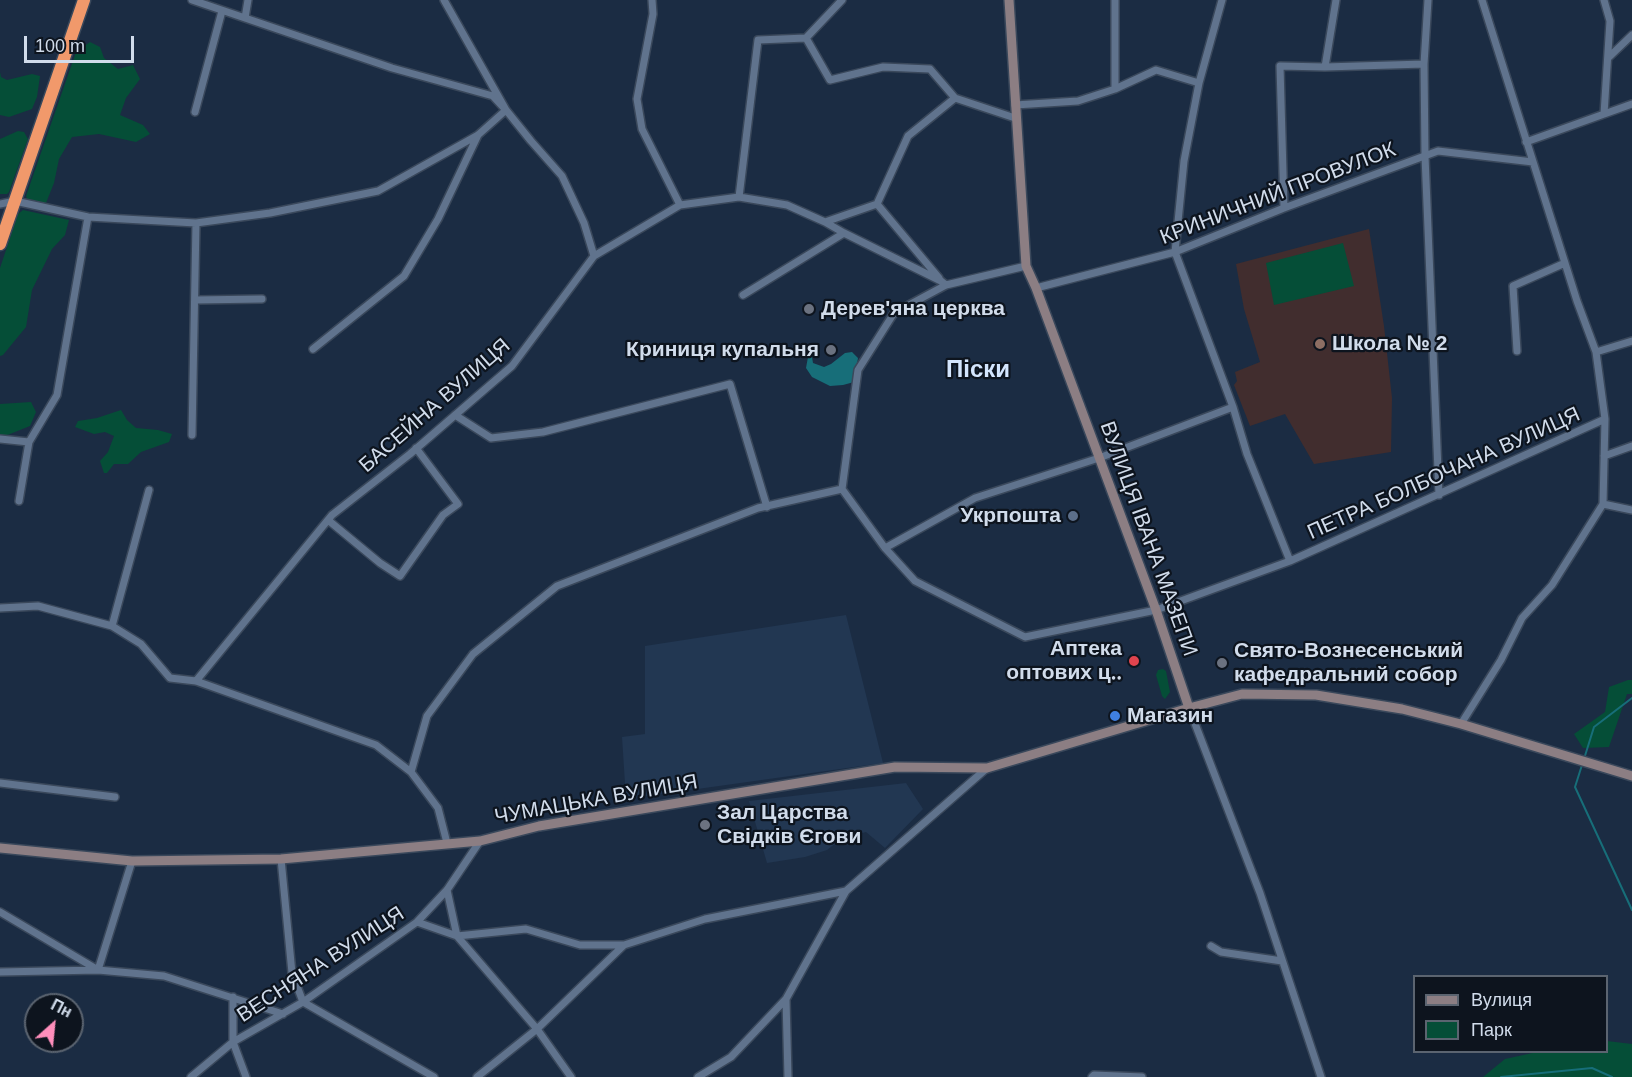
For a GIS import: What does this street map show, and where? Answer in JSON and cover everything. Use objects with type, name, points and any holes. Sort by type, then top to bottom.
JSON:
[{"type":"highway","points":[[0,244],[84,0]]},
{"type":"street","points":[[192,0],[392,68],[493,96],[562,176],[584,223],[594,256]]},
{"type":"street","points":[[245,18],[248,0]]},
{"type":"street","points":[[444,0],[506,110]]},
{"type":"street","points":[[652,0],[653,14],[637,99],[642,129],[680,205]]},
{"type":"street","points":[[739,197],[758,40],[806,38],[842,0]]},
{"type":"street","name":"ВУЛИЦЯ ІВАНА МАЗЕПИ","points":[[1008,0],[1026,266],[1156,610],[1189,708],[1260,893],[1321,1077]]},
{"type":"street","points":[[1115,0],[1115,89]]},
{"type":"street","points":[[1222,0],[1199,83],[1184,161],[1175,252],[1233,407],[1247,454],[1290,561]]},
{"type":"street","points":[[1324,67],[1336,0]]},
{"type":"street","points":[[1428,0],[1424,64],[1425,156],[1439,495]]},
{"type":"street","name":"ПЕТРА БОЛБОЧАНА ВУЛИЦЯ","points":[[842,489],[885,548],[915,581],[1025,637],[1156,610],[1290,561],[1605,419],[1596,352],[1526,142],[1482,0]]},
{"type":"street","points":[[1604,0],[1610,21],[1604,114]]},
{"type":"street","points":[[195,112],[222,11]]},
{"type":"street","points":[[1608,58],[1632,35]]},
{"type":"street","points":[[806,38],[830,80],[883,67],[930,69],[955,98],[1015,118]]},
{"type":"street","points":[[1284,208],[1280,66],[1424,64]]},
{"type":"street","points":[[1016,105],[1078,101],[1115,89],[1156,70],[1199,83]]},
{"type":"street","points":[[825,222],[877,204],[908,135],[955,98]]},
{"type":"street","points":[[1526,142],[1632,104]]},
{"type":"street","points":[[0,204],[15,201],[88,217],[196,223],[270,213],[378,191],[478,135],[506,110]]},
{"type":"street","points":[[313,349],[404,276],[438,219],[478,135]]},
{"type":"street","name":"КРИНИЧНИЙ ПРОВУЛОК","points":[[1036,288],[1175,252],[1284,208],[1438,151],[1533,162]]},
{"type":"street","name":"БАСЕЙНА ВУЛИЦЯ","points":[[196,681],[328,519],[512,366],[594,256],[680,205],[739,197],[787,205],[944,283]]},
{"type":"street","points":[[877,204],[944,283]]},
{"type":"street","points":[[19,501],[29,442],[57,395],[88,217]]},
{"type":"street","points":[[192,435],[196,223]]},
{"type":"street","points":[[743,295],[844,233]]},
{"type":"street","points":[[1517,351],[1513,286],[1565,262]]},
{"type":"street","points":[[411,772],[427,716],[473,654],[557,586],[758,508],[842,489],[858,370],[894,313],[944,283],[1026,266]]},
{"type":"street","points":[[195,300],[262,299]]},
{"type":"street","points":[[1596,352],[1632,341]]},
{"type":"street","points":[[455,415],[491,438],[543,432],[730,384],[767,507]]},
{"type":"street","points":[[885,548],[975,498],[1099,458],[1233,407]]},
{"type":"street","points":[[1461,724],[1501,660],[1522,618],[1552,585],[1603,504],[1605,419]]},
{"type":"street","points":[[0,439],[29,442]]},
{"type":"street","points":[[1604,456],[1632,446]]},
{"type":"street","points":[[328,519],[380,564],[400,576],[443,515],[458,504],[416,448]]},
{"type":"street","points":[[112,626],[149,490]]},
{"type":"street","points":[[1603,504],[1632,510]]},
{"type":"street","points":[[0,608],[38,606],[112,626],[141,644],[170,678],[196,681],[376,745],[411,772],[438,808],[447,843]]},
{"type":"street","name":"ЧУМАЦЬКА ВУЛИЦЯ","points":[[0,848],[132,861],[281,859],[480,841],[540,826],[895,767],[987,768],[1242,694],[1316,695],[1402,709],[1461,724],[1632,776]]},
{"type":"street","points":[[698,1077],[731,1057],[786,999],[846,891],[987,768]]},
{"type":"street","points":[[0,783],[115,797]]},
{"type":"street","name":"ВЕСНЯНА ВУЛИЦЯ","points":[[191,1077],[233,1042],[303,1002],[417,922],[447,890],[480,841]]},
{"type":"street","points":[[281,859],[292,973],[303,1002],[434,1077]]},
{"type":"street","points":[[98,970],[132,861]]},
{"type":"street","points":[[447,890],[457,936],[537,1029],[571,1077]]},
{"type":"street","points":[[417,922],[457,936],[526,929],[580,945],[624,945],[705,919],[846,891]]},
{"type":"street","points":[[0,912],[98,970]]},
{"type":"street","points":[[477,1077],[537,1029],[624,945]]},
{"type":"street","points":[[1211,946],[1221,952],[1282,961]]},
{"type":"street","points":[[0,972],[98,970],[164,976],[283,1014]]},
{"type":"street","points":[[233,997],[233,1042],[246,1077]]},
{"type":"street","points":[[786,999],[788,1077]]},
{"type":"street","points":[[1092,1077],[1094,1075],[1142,1077]]},
{"type":"shaded area","name":"Школа № 2","points":[[1369,229],[1392,398],[1391,452],[1314,464],[1285,414],[1250,426],[1234,385],[1237,381],[1235,372],[1260,362],[1244,309],[1236,264]]},
{"type":"shaded area","points":[[813,352],[813,363],[824,367],[845,353],[852,352],[858,358],[854,382],[830,386],[812,377],[806,368],[808,357]]},
{"type":"shaded area","points":[[846,615],[883,763],[626,799],[622,737],[645,734],[645,646]]},
{"type":"shaded area","points":[[906,783],[923,809],[885,848],[866,832],[841,839],[827,850],[805,857],[767,863],[749,801]]},
{"type":"green space","points":[[90,42],[100,47],[104,58],[118,69],[133,65],[140,79],[126,98],[120,115],[143,125],[150,134],[136,142],[99,134],[72,137],[59,159],[54,183],[46,203],[27,199],[26,196],[76,52]]},
{"type":"green space","points":[[0,72],[1,77],[7,80],[32,74],[40,76],[37,97],[32,109],[9,117],[0,115]]},
{"type":"green space","points":[[18,131],[24,132],[28,139],[9,192],[0,194],[0,139]]},
{"type":"green space","points":[[23,210],[69,220],[65,235],[52,249],[32,290],[26,327],[0,356],[0,268],[18,214]]},
{"type":"green space","points":[[1343,243],[1354,286],[1274,305],[1266,263]]},
{"type":"green space","points":[[31,402],[36,412],[30,426],[0,438],[0,404]]},
{"type":"green space","points":[[121,410],[136,428],[172,434],[169,442],[141,452],[128,464],[114,464],[107,473],[104,473],[100,461],[108,452],[114,436],[105,432],[94,434],[75,427],[78,421],[97,418]]},
{"type":"green space","points":[[1158,670],[1166,671],[1170,692],[1165,699],[1156,675]]},
{"type":"green space","points":[[1632,680],[1632,694],[1627,694],[1609,747],[1583,748],[1574,734],[1605,712],[1609,687]]},
{"type":"green space","points":[[1608,1041],[1632,1044],[1632,1077],[1483,1077],[1505,1059],[1532,1053],[1608,1053]]},
{"type":"waterway","points":[[1584,759],[1594,727],[1632,698]]},
{"type":"waterway","points":[[1582,765],[1575,787],[1632,910]]},
{"type":"waterway","points":[[1501,1077],[1592,1068],[1612,1077]]},
{"type":"place","name":"Дерев'яна церква","points":[[809,309]]},
{"type":"place","name":"Школа № 2","points":[[1320,344]]},
{"type":"place","name":"Криниця купальня","points":[[831,350]]},
{"type":"place","name":"Укрпошта","points":[[1073,516]]},
{"type":"place","name":"Аптека оптових ц‥","points":[[1134,661]]},
{"type":"place","name":"Свято-Вознесенський кафедральний собор","points":[[1222,663]]},
{"type":"place","name":"Магазин","points":[[1115,716]]},
{"type":"place","name":"Зал Царства Свідків Єгови","points":[[705,825]]},
{"type":"district","name":"Піски","points":[[978,370]]}]
